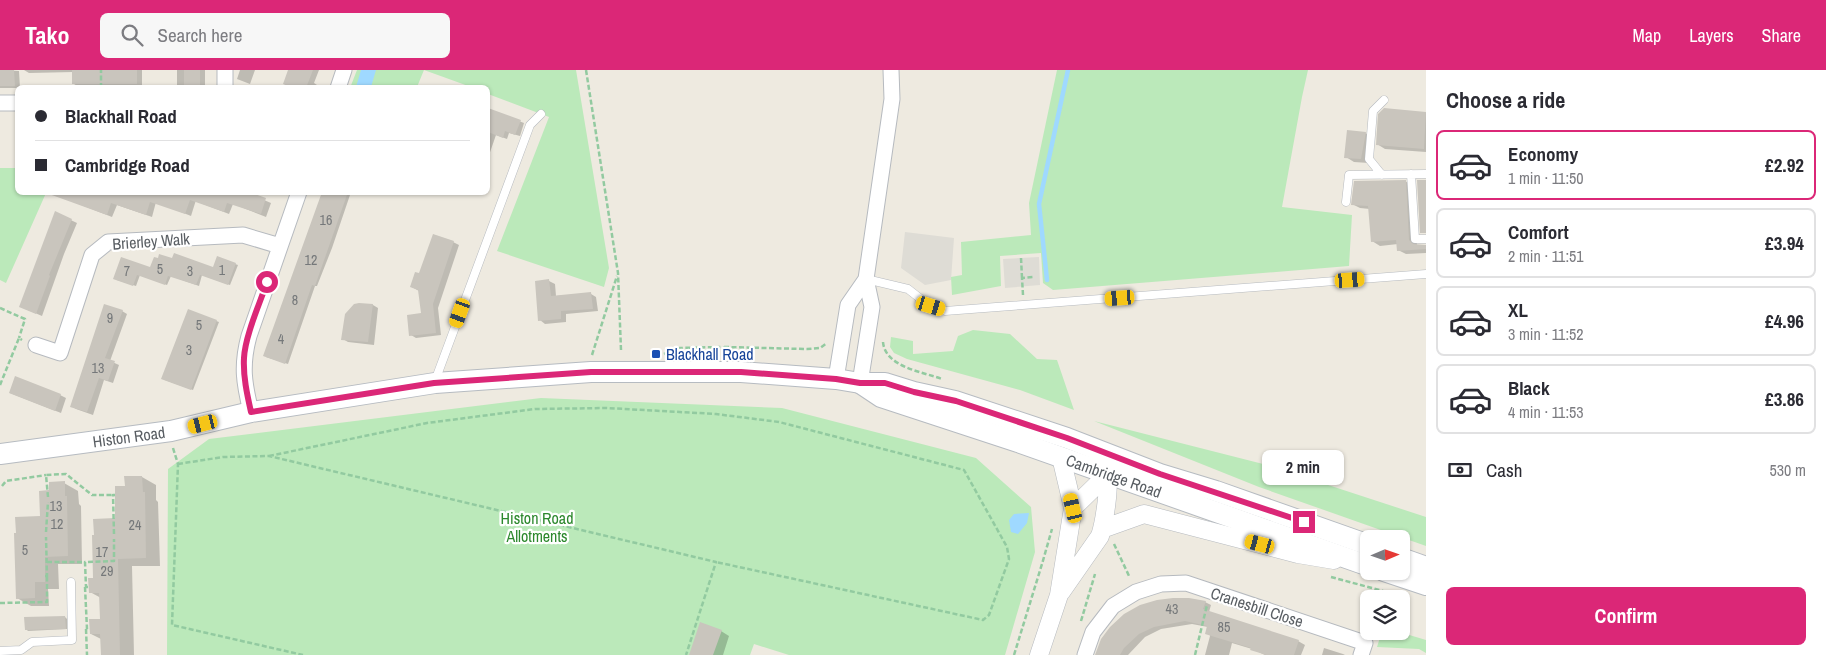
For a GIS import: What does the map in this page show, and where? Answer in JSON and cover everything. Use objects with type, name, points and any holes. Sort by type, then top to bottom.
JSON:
[{"type":"main road","name":"Cambridge Road","points":[[434,383],[591,372],[706,371],[836,379],[860,383],[885,383],[914,392],[956,401],[1067,438],[1126,461],[1360,542]]},
{"type":"main road","name":"Histon Road","points":[[0,454],[171,431],[251,412],[434,383]]},
{"type":"main road","name":"Cambridge Road","points":[[860,383],[881,397],[1061,457],[1360,563]]},
{"type":"main road","points":[[1410,561],[1426,567]]},
{"type":"main road","points":[[1410,580],[1426,585]]},
{"type":"street","points":[[224,85],[225,70]]},
{"type":"street","points":[[339,85],[344,70]]},
{"type":"street","points":[[860,383],[872,307],[866,279],[892,99],[891,70]]},
{"type":"street","points":[[0,103],[15,102]]},
{"type":"street","points":[[251,412],[245,388],[244,356],[249,336],[298,195]]},
{"type":"street","name":"Brierley Walk","points":[[36,345],[60,353],[92,255],[108,242],[243,235],[280,246]]},
{"type":"street","points":[[836,379],[848,305],[866,279]]},
{"type":"street","points":[[1059,595],[1100,536],[1107,534],[1107,474],[1094,458],[1067,438]]},
{"type":"street","points":[[1039,655],[1059,595],[1073,508],[1061,457]]},
{"type":"street","points":[[1073,508],[1107,474],[1126,461]]},
{"type":"street","name":"Cambridge Road","points":[[1107,534],[1144,514],[1298,554],[1360,564]]},
{"type":"street","name":"Cranesbill Close","points":[[1085,655],[1093,632],[1113,606],[1136,592],[1161,584],[1186,583],[1365,643],[1361,655]]},
{"type":"lane","points":[[1382,174],[1369,159],[1373,111],[1384,100]]},
{"type":"lane","points":[[434,383],[530,125],[541,114]]},
{"type":"lane","points":[[1411,174],[1415,239],[1426,239]]},
{"type":"lane","points":[[1346,202],[1349,175],[1426,174]]},
{"type":"lane","points":[[866,279],[908,290],[931,306],[945,311],[1426,274]]},
{"type":"lane","points":[[0,651],[21,650],[32,642],[72,640],[71,585]]},
{"type":"path","points":[[101,70],[101,85]]},
{"type":"path","points":[[586,70],[618,273],[621,350]]},
{"type":"path","points":[[1021,258],[1022,286]]},
{"type":"path","points":[[591,372],[592,357],[618,273]]},
{"type":"path","points":[[1022,278],[1033,277]]},
{"type":"path","points":[[0,308],[25,319],[0,385]]},
{"type":"path","points":[[19,338],[36,345]]},
{"type":"path","points":[[721,346],[807,349],[820,348],[831,340]]},
{"type":"path","points":[[684,353],[720,352]]},
{"type":"path","points":[[269,456],[716,562],[983,620],[990,615],[1009,559],[1007,547],[964,470],[779,422],[716,414],[607,408],[535,409],[427,422],[269,456],[223,457],[178,464],[172,625],[304,655]]},
{"type":"path","points":[[2,486],[6,481],[66,474],[92,496],[114,495],[114,534]]},
{"type":"path","points":[[46,476],[48,497]]},
{"type":"path","points":[[46,532],[48,502]]},
{"type":"path","points":[[1014,655],[1054,522]]},
{"type":"path","points":[[1107,534],[1136,592]]},
{"type":"path","points":[[0,603],[47,602],[46,537]]},
{"type":"path","points":[[47,562],[114,561],[114,539]]},
{"type":"path","points":[[85,562],[87,629],[90,629]]},
{"type":"path","points":[[686,655],[716,562]]},
{"type":"path","points":[[1078,629],[1097,567]]},
{"type":"path","points":[[71,585],[87,587]]},
{"type":"path","points":[[1195,655],[1210,591]]},
{"type":"shaded area","points":[[905,232],[954,238],[951,280],[925,285],[901,268]]},
{"type":"shaded area","points":[[1039,257],[1040,285],[1005,288],[1003,259]]},
{"type":"green space","points":[[357,70],[424,70],[418,85],[351,85]]},
{"type":"green space","points":[[424,70],[576,70],[609,268],[604,287],[497,251],[549,117],[490,95],[490,85],[465,85]]},
{"type":"green space","points":[[1057,70],[1308,70],[1282,207],[1352,215],[1349,266],[1053,290],[1043,283],[1041,253],[1000,256],[1001,286],[952,295],[951,277],[962,275],[961,242],[1031,235],[1029,203]]},
{"type":"green space","points":[[0,168],[15,168],[15,195],[45,195],[6,283],[0,280]]},
{"type":"green space","points":[[973,330],[1010,334],[1037,359],[1057,360],[1074,410],[1020,390],[907,359],[894,353],[890,347],[891,337],[913,341],[913,354],[953,351],[958,336]]},
{"type":"green space","name":"Histon Road Allotments","points":[[541,398],[782,408],[976,458],[1031,507],[1035,552],[1005,655],[789,655],[754,644],[750,655],[167,655],[168,469],[209,439]]},
{"type":"green space","points":[[1094,421],[1267,465],[1426,517],[1426,546],[1410,540],[1410,530],[1381,530],[1259,487]]},
{"type":"green space","points":[[1410,635],[1426,640],[1426,653],[1419,649],[1377,647],[1379,640],[1410,640]]},
{"type":"water","points":[[361,70],[376,70],[372,85],[357,85]]},
{"type":"water","points":[[1029,513],[1027,523],[1018,534],[1011,532],[1009,520],[1014,514]]},
{"type":"building","points":[[0,70],[14,70],[15,86],[0,86]]},
{"type":"building","points":[[72,70],[137,70],[137,84],[72,84]]},
{"type":"building","points":[[184,70],[200,70],[200,85],[184,85]]},
{"type":"building","points":[[288,70],[313,70],[307,85],[283,84]]},
{"type":"building","points":[[1384,108],[1426,112],[1424,149],[1376,145],[1378,114]]},
{"type":"building","points":[[490,109],[521,120],[515,135],[505,131],[503,138],[490,133]]},
{"type":"building","points":[[1347,130],[1366,132],[1361,159],[1344,158]]},
{"type":"building","points":[[1406,180],[1409,240],[1413,244],[1426,245],[1426,249],[1397,251],[1396,240],[1371,242],[1368,206],[1351,205],[1354,181]]},
{"type":"building","points":[[1417,180],[1426,180],[1426,233],[1420,233]]},
{"type":"building","points":[[52,195],[258,195],[266,198],[261,214],[227,203],[224,212],[190,200],[185,214],[150,202],[146,215],[111,203],[107,215]]},
{"type":"building","points":[[321,195],[347,195],[315,286],[312,285],[285,364],[263,356]]},
{"type":"building","points":[[55,211],[72,219],[49,275],[36,314],[19,307]]},
{"type":"building","points":[[433,234],[454,241],[433,304],[436,333],[409,336],[407,315],[421,313],[418,290],[410,287],[415,272],[419,273]]},
{"type":"building","points":[[174,253],[213,267],[217,256],[236,263],[228,285],[200,275],[196,285],[168,276],[165,285],[137,275],[133,286],[113,279],[121,257],[150,267],[154,257],[158,258],[159,254],[172,258]]},
{"type":"building","points":[[549,279],[551,296],[591,292],[593,309],[561,311],[561,319],[538,321],[535,281]]},
{"type":"building","points":[[104,304],[123,310],[105,358],[115,361],[108,381],[99,378],[87,412],[70,407]]},
{"type":"building","points":[[354,304],[373,304],[368,342],[341,340],[345,314]]},
{"type":"building","points":[[188,309],[217,320],[191,390],[161,379]]},
{"type":"building","points":[[15,376],[61,394],[55,411],[9,393]]},
{"type":"building","points":[[124,476],[142,476],[143,492],[145,492],[146,558],[118,559],[120,655],[101,655],[100,634],[90,634],[89,619],[100,619],[99,593],[89,593],[88,578],[93,578],[93,519],[115,518],[115,486],[125,486]]},
{"type":"building","points":[[65,481],[68,556],[45,557],[45,582],[35,582],[35,598],[16,599],[15,517],[40,516],[39,491],[49,490],[49,482]]},
{"type":"building","points":[[1173,598],[1206,601],[1203,609],[1299,640],[1294,655],[1266,655],[1250,650],[1251,648],[1205,634],[1207,626],[1185,621],[1154,627],[1139,634],[1124,648],[1120,655],[1095,655],[1101,639],[1110,627],[1124,614],[1140,605]]},
{"type":"building","points":[[65,616],[66,629],[25,630],[24,617]]},
{"type":"building","points":[[700,622],[722,630],[713,655],[689,655]]},
{"type":"waterway","points":[[1047,280],[1039,204],[1068,70]]},
{"type":"place","name":"Blackhall Road","points":[[656,354]]},
{"type":"route","points":[[267,282],[244,356],[245,388],[251,412],[434,383],[591,372],[741,372],[836,379],[860,383],[885,383],[914,392],[956,401],[1067,438],[1160,474],[1216,491],[1304,522]]}]
